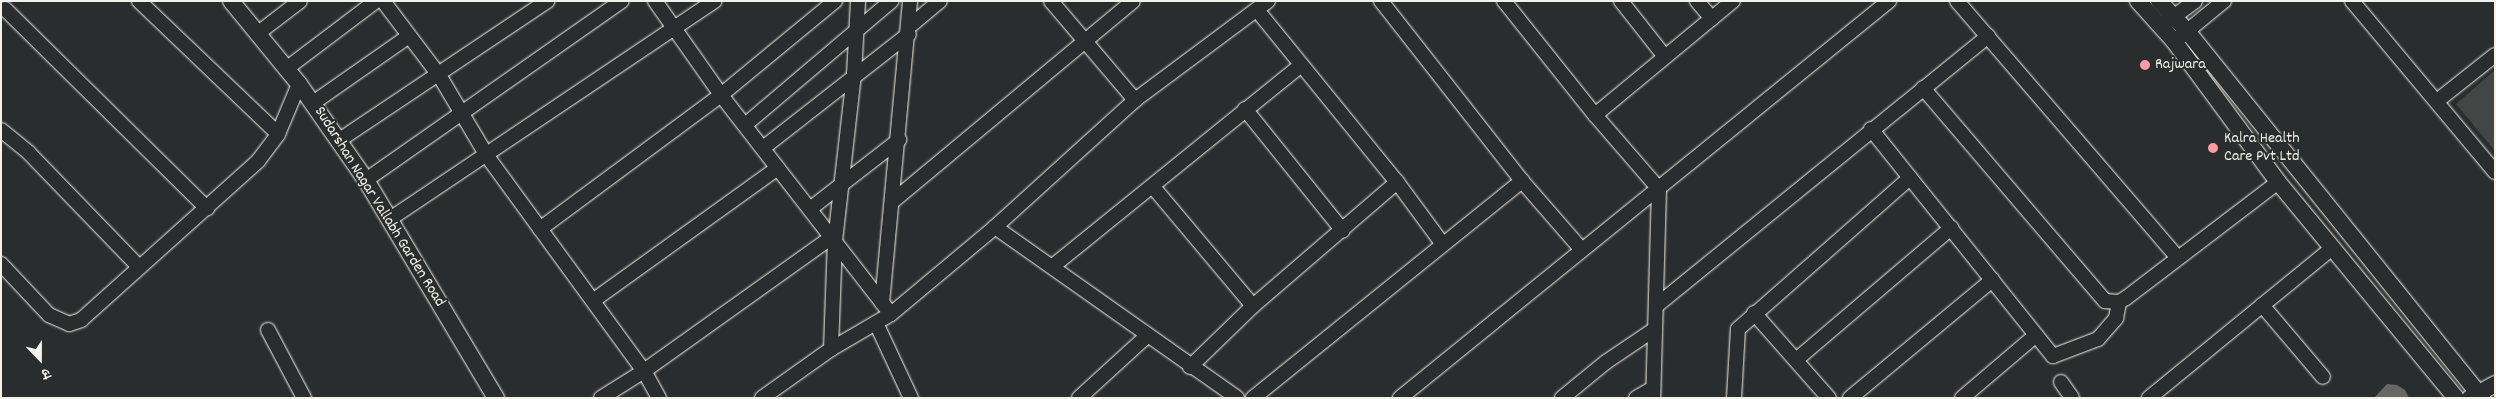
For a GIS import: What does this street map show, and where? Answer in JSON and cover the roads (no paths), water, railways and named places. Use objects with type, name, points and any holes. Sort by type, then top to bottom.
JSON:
[{"type":"street","points":[[139,1],[278,134]]},
{"type":"street","name":"Sudarshan Nagar Vallabh Garden Road","points":[[231,1],[313,102],[366,180],[496,398]]},
{"type":"street","points":[[258,34],[300,1]]},
{"type":"street","points":[[286,68],[376,1]]},
{"type":"street","points":[[383,1],[439,75],[487,156],[594,300],[644,371],[659,398]]},
{"type":"street","points":[[338,141],[547,1]]},
{"type":"street","points":[[366,180],[622,1]]},
{"type":"street","points":[[655,1],[721,95],[887,308]]},
{"type":"street","points":[[390,219],[487,156],[715,1]]},
{"type":"street","points":[[540,229],[721,95],[835,1]]},
{"type":"street","points":[[831,349],[833,239],[842,183],[854,75],[858,1]]},
{"type":"street","points":[[745,125],[890,1]]},
{"type":"street","points":[[887,308],[892,201],[910,30],[910,1]]},
{"type":"street","points":[[763,148],[910,30],[940,1]]},
{"type":"street","points":[[1052,1],[1082,42],[1135,100]]},
{"type":"street","points":[[892,201],[1133,1]]},
{"type":"street","points":[[765,397],[831,349],[876,323],[887,308],[995,227],[1135,100],[1268,1]]},
{"type":"street","points":[[1381,1],[1522,181],[1582,250]]},
{"type":"street","points":[[1504,1],[1595,115],[1659,189],[1653,393],[1636,398]]},
{"type":"street","points":[[1621,1],[1665,57]]},
{"type":"street","points":[[1697,1],[1712,19]]},
{"type":"street","points":[[1595,115],[1733,1]]},
{"type":"street","points":[[1400,398],[1889,1]]},
{"type":"street","points":[[1957,1],[2177,257]]},
{"type":"street","points":[[2138,1],[2167,22],[2181,36],[2476,396],[2495,384]]},
{"type":"street","points":[[2159,1],[2167,22]]},
{"type":"street","points":[[2167,22],[2195,1]]},
{"type":"street","points":[[2181,36],[2224,1]]},
{"type":"street","points":[[2352,1],[2495,172]]},
{"type":"street","points":[[1257,10],[1397,182],[1442,243]]},
{"type":"street","points":[[2,11],[207,208]]},
{"type":"street","points":[[313,102],[409,36]]},
{"type":"street","points":[[1656,306],[1871,129],[1988,36]]},
{"type":"street","points":[[2181,36],[2278,182],[2456,398]]},
{"type":"street","points":[[2437,101],[2495,55]]},
{"type":"street","points":[[1053,266],[1154,188],[1244,109],[1301,65]]},
{"type":"street","points":[[1,264],[40,306],[69,324],[81,320],[138,266],[207,208],[258,161],[278,134],[299,84]]},
{"type":"street","points":[[1923,88],[2099,298],[2119,302]]},
{"type":"street","points":[[1244,109],[1343,231]]},
{"type":"street","points":[[1871,129],[2053,356],[2098,338],[2116,318],[2119,302],[2278,182]]},
{"type":"street","points":[[1,130],[29,153],[138,266]]},
{"type":"street","points":[[810,208],[898,140]]},
{"type":"street","points":[[594,300],[778,168]]},
{"type":"street","points":[[1734,398],[1738,329],[1910,178]]},
{"type":"street","points":[[1253,398],[1442,243],[1522,181]]},
{"type":"street","points":[[1190,367],[1253,306],[1343,231],[1397,182]]},
{"type":"street","points":[[1154,188],[1253,306]]},
{"type":"street","points":[[995,227],[1053,266],[1190,367],[1237,398]]},
{"type":"street","points":[[1796,360],[1951,228]]},
{"type":"street","points":[[602,398],[644,371],[833,239]]},
{"type":"street","points":[[2150,398],[2332,248]]},
{"type":"street","points":[[1850,398],[1992,280]]},
{"type":"street","points":[[2262,305],[2323,377]]},
{"type":"street","points":[[1754,313],[1829,398]]},
{"type":"street","points":[[876,323],[911,398]]},
{"type":"street","points":[[1562,398],[1606,362],[1655,329]]},
{"type":"street","points":[[268,330],[304,398]]},
{"type":"street","points":[[1962,398],[2036,335]]},
{"type":"street","points":[[1079,398],[1148,336]]},
{"type":"street","points":[[2061,382],[2072,398]]},
{"type":"place","name":"Rajwara","points":[[2145,65]]},
{"type":"place","name":"Kalra Health Care Pvt Ltd","points":[[2213,148]]}]
